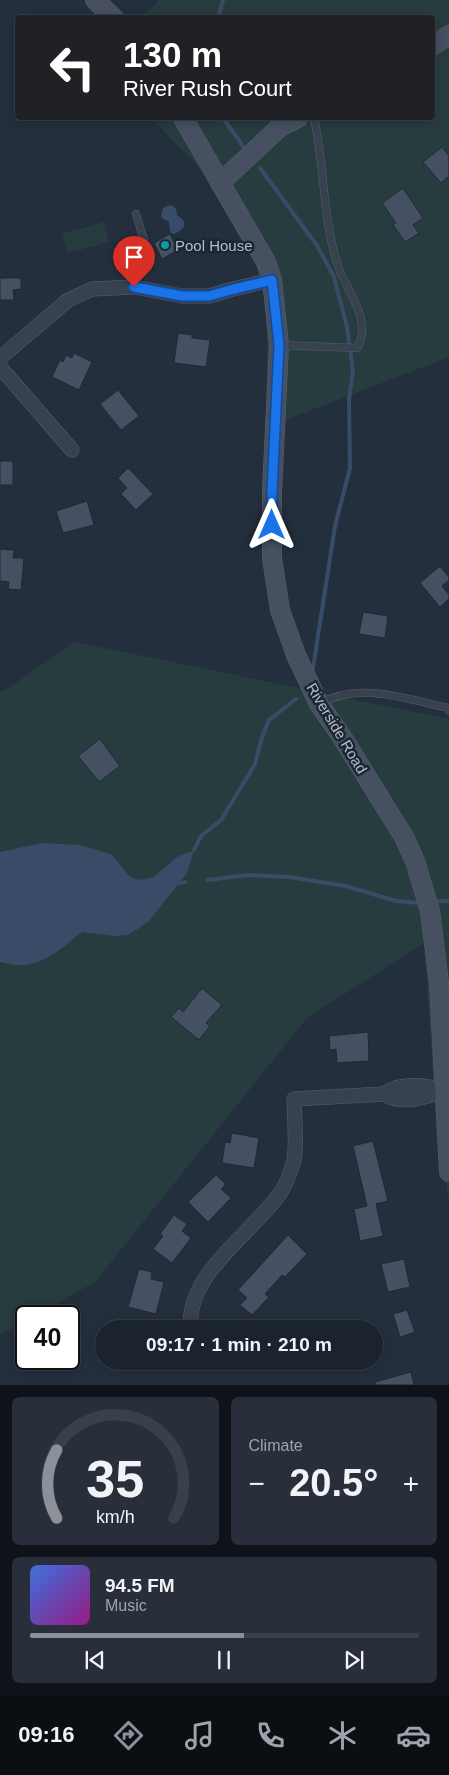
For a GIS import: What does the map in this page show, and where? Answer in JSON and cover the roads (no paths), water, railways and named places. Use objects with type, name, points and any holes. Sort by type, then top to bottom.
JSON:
[{"type":"street","points":[[95,0],[111,15]]},
{"type":"street","points":[[435,44],[449,35]]},
{"type":"street","name":"Riverside Road","points":[[184,120],[266,262],[272,280],[279,345],[272,492],[272,558],[280,610],[296,655],[319,704],[342,737],[404,837],[415,861],[430,911],[439,983],[449,1172]]},
{"type":"street","points":[[220,183],[280,127],[294,120]]},
{"type":"street","points":[[0,358],[68,300],[92,289],[134,287],[182,296],[209,296],[272,280]]},
{"type":"street","points":[[0,367],[72,450]]},
{"type":"street","points":[[191,1320],[192,1306],[203,1282],[216,1262],[251,1228],[281,1192],[293,1163],[295,1133],[294,1099],[384,1094],[392,1087],[426,1085],[444,1090]]},
{"type":"lane","points":[[279,345],[357,348],[361,340],[362,322],[356,304],[340,272],[329,235],[314,120]]},
{"type":"lane","points":[[134,287],[134,264],[144,240],[136,214]]},
{"type":"lane","points":[[319,704],[332,697],[367,693],[392,695],[448,708],[449,711]]},
{"type":"water","points":[[170,205],[175,207],[177,215],[184,223],[181,230],[174,234],[170,232],[169,222],[162,218],[161,215],[163,208]]},
{"type":"water","points":[[42,843],[79,845],[111,854],[130,877],[139,880],[154,877],[177,857],[194,850],[187,873],[149,921],[128,935],[114,936],[83,932],[51,956],[35,963],[19,965],[0,962],[0,852]]},
{"type":"waterway","points":[[219,15],[223,0]]},
{"type":"waterway","points":[[224,120],[243,146]]},
{"type":"waterway","points":[[260,168],[318,247],[334,277],[347,327],[353,371],[349,399],[350,468],[335,526],[313,668]]},
{"type":"waterway","points":[[194,850],[201,836],[221,820],[255,764],[262,737],[269,720],[296,699]]},
{"type":"waterway","points":[[207,880],[248,875],[289,877],[346,886],[396,901],[420,903]]},
{"type":"waterway","points":[[180,883],[185,882]]},
{"type":"waterway","points":[[438,901],[449,901]]},
{"type":"place","name":"Pool House","points":[[165,245]]}]
